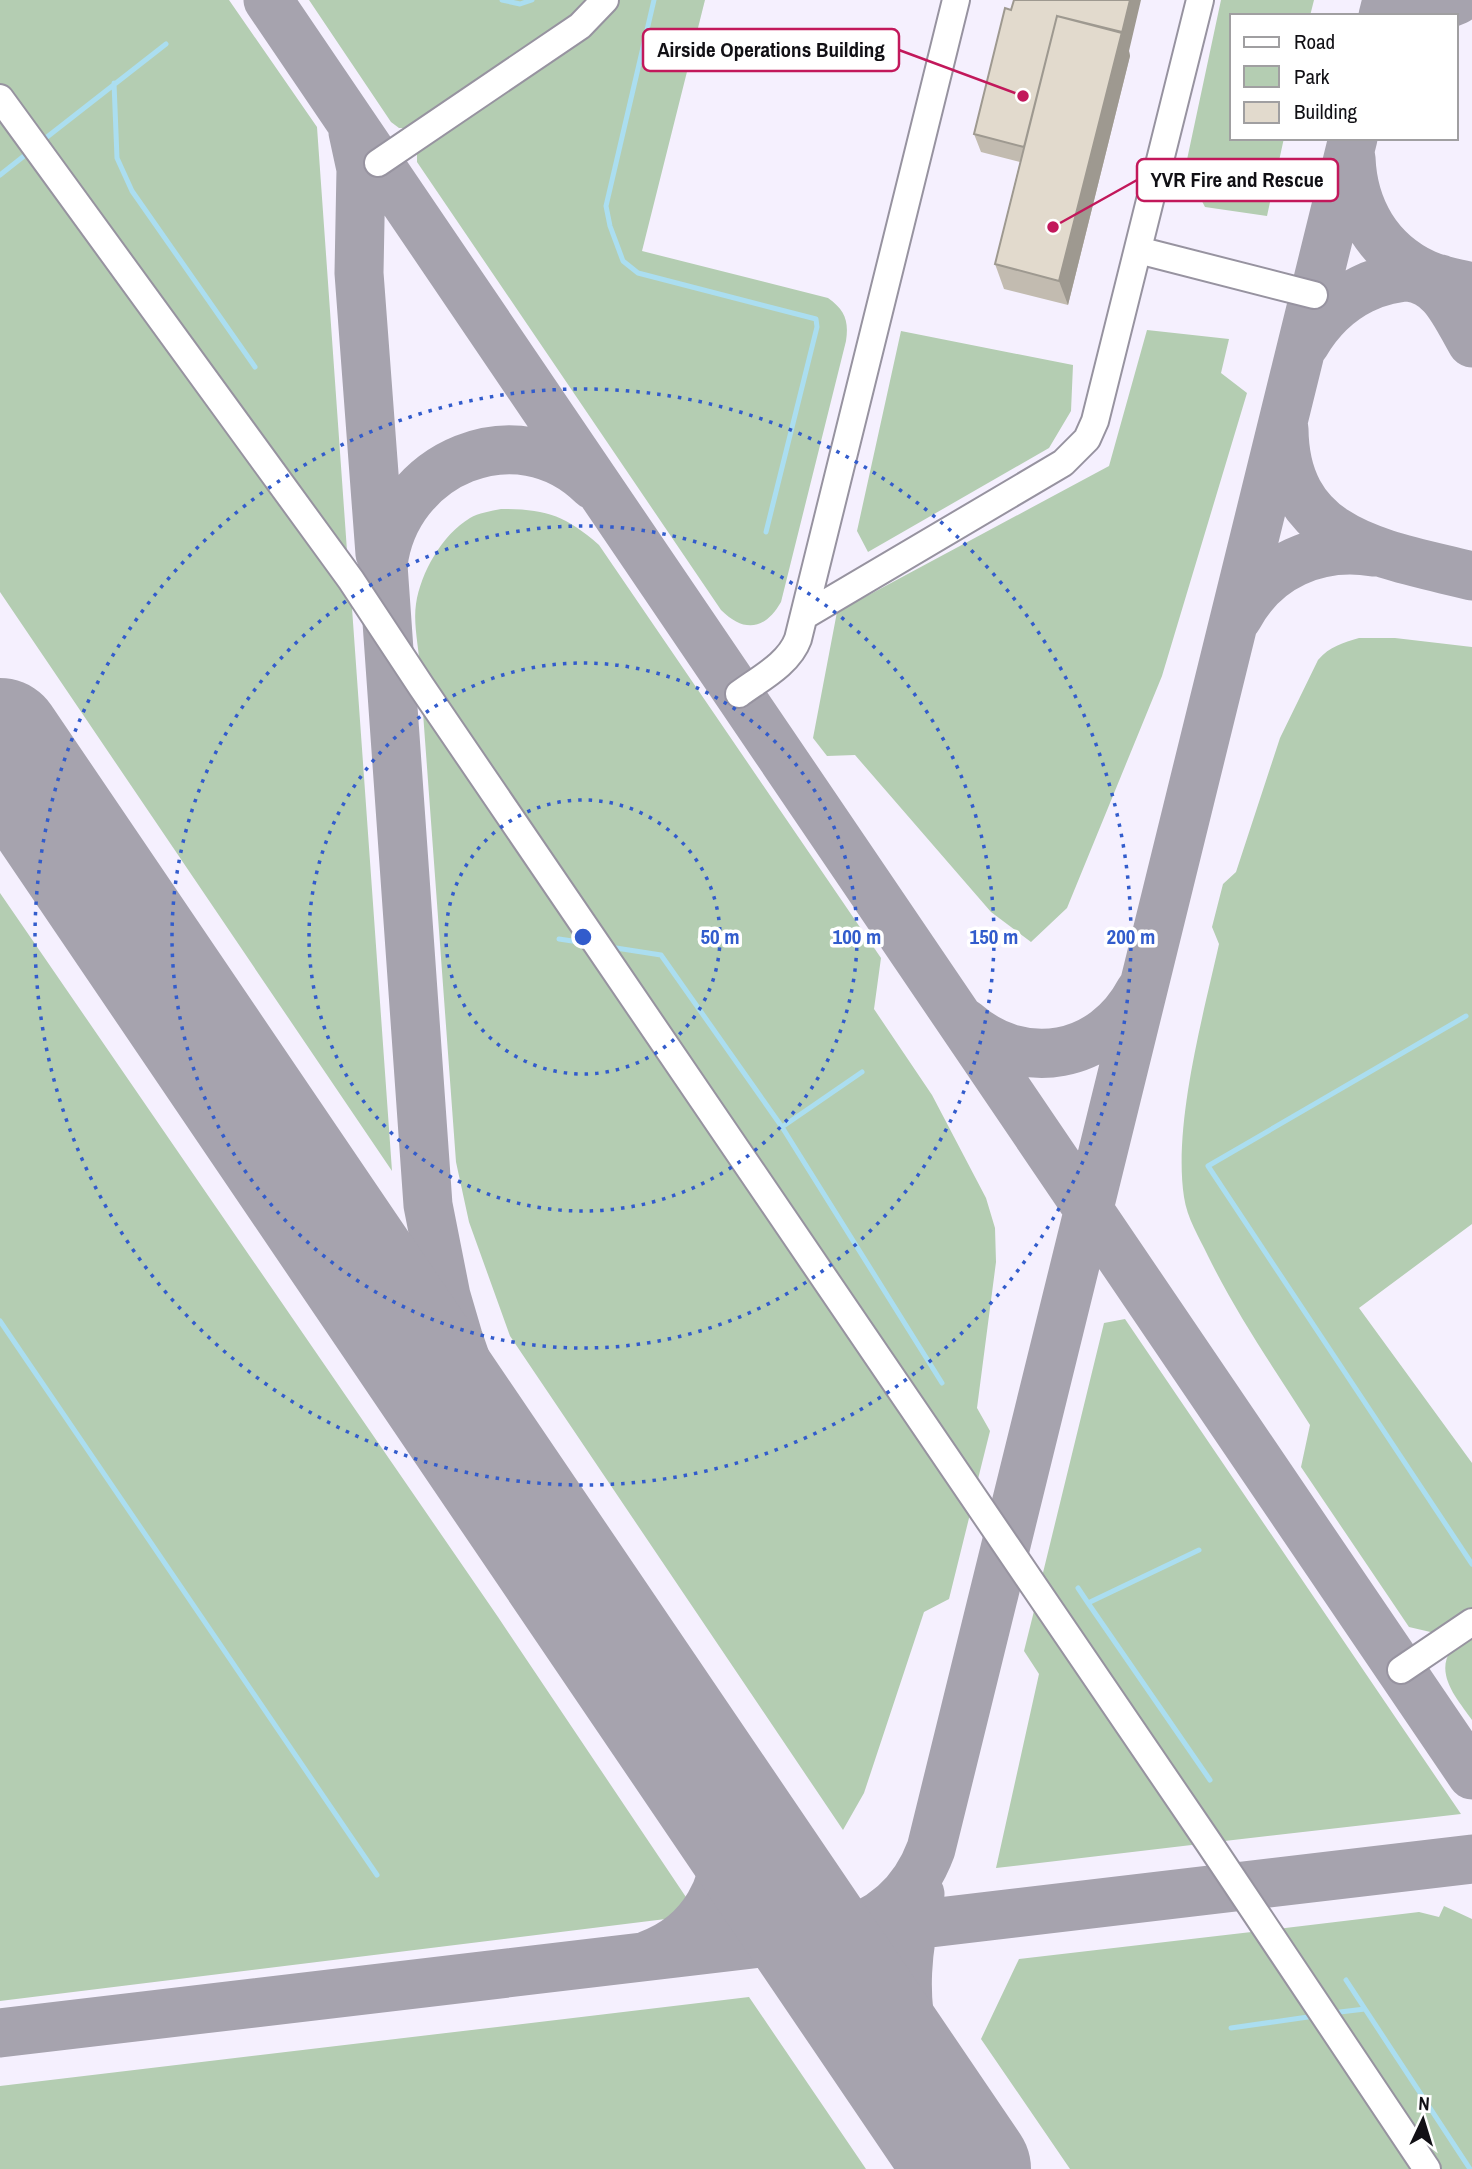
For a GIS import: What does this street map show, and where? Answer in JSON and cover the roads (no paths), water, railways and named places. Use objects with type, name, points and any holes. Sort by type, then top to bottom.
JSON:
[{"type":"lane","points":[[378,163],[580,26],[605,0]]},
{"type":"lane","points":[[738,694],[794,651],[956,0]]},
{"type":"lane","points":[[804,616],[1063,463],[1087,439],[1095,421],[1200,0]]},
{"type":"lane","points":[[0,98],[351,580],[1427,2169]]},
{"type":"lane","points":[[1138,250],[1314,295]]},
{"type":"lane","points":[[1401,1670],[1472,1622]]},
{"type":"waterway","points":[[502,0],[520,4],[532,0]]},
{"type":"waterway","points":[[654,0],[606,206],[623,261],[638,273],[816,319],[817,327],[766,532]]},
{"type":"waterway","points":[[47,137],[166,44]]},
{"type":"waterway","points":[[114,83],[117,158],[132,191],[255,367]]},
{"type":"waterway","points":[[0,175],[24,156]]},
{"type":"waterway","points":[[559,939],[579,942]]},
{"type":"waterway","points":[[616,948],[661,955],[782,1127],[942,1383]]},
{"type":"waterway","points":[[1466,1016],[1208,1166],[1472,1564]]},
{"type":"waterway","points":[[782,1127],[862,1072]]},
{"type":"waterway","points":[[0,1321],[377,1875]]},
{"type":"waterway","points":[[1199,1550],[1088,1603],[1210,1780]]},
{"type":"waterway","points":[[1078,1588],[1088,1603]]},
{"type":"waterway","points":[[1346,1980],[1470,2169]]},
{"type":"waterway","points":[[1340,2012],[1365,2009]]},
{"type":"waterway","points":[[1231,2028],[1308,2017]]},
{"type":"place","name":"Airside Operations Building","points":[[1023,96]]},
{"type":"place","name":"YVR Fire and Rescue","points":[[1053,227]]}]
